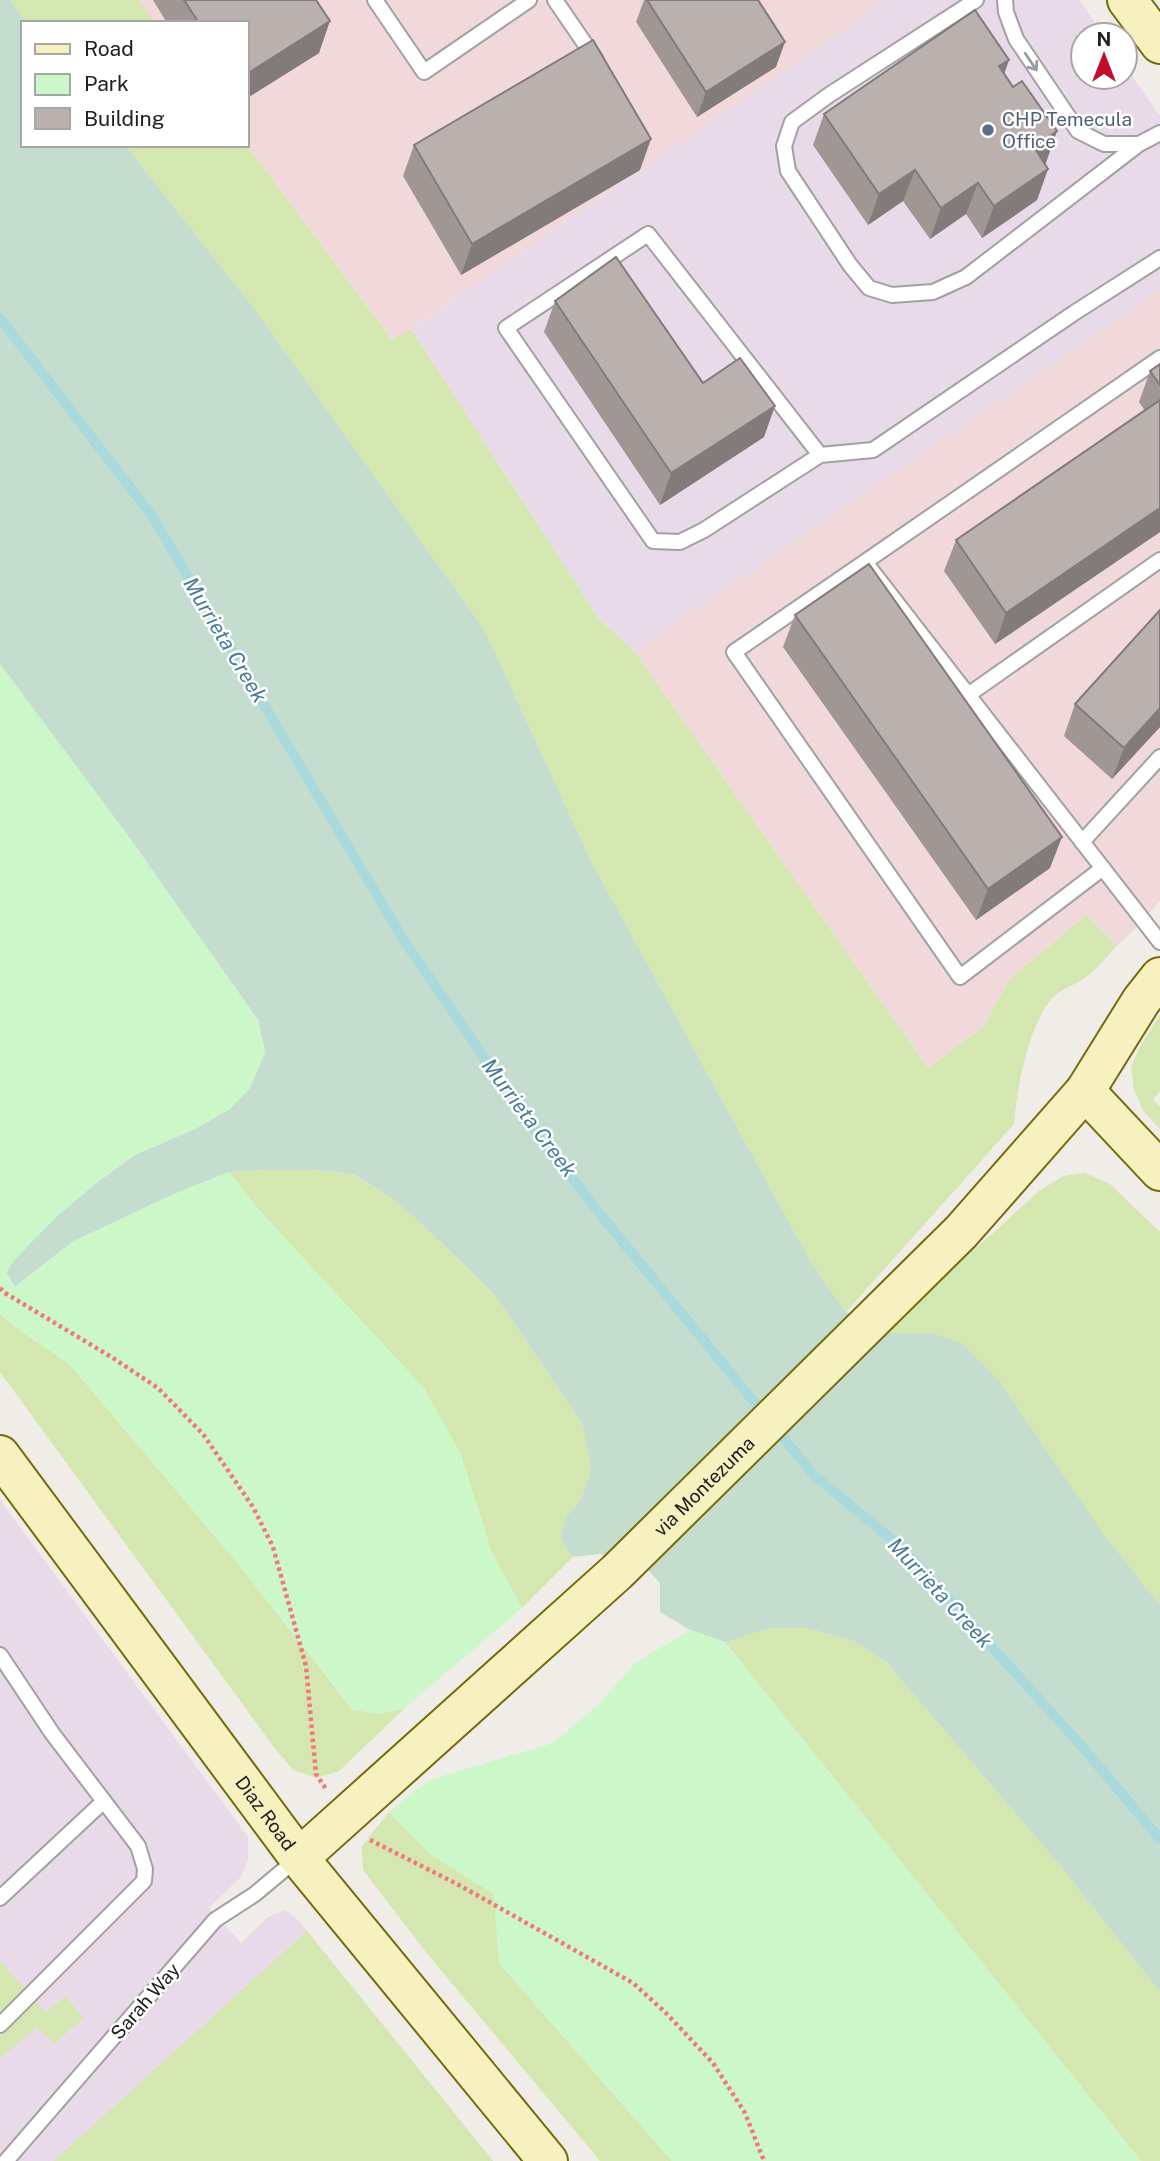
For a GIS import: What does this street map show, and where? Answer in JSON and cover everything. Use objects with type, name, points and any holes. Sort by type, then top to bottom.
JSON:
[{"type":"street","points":[[1127,0],[1160,44]]},
{"type":"street","points":[[1160,977],[1141,1001],[1085,1091],[1160,1171]]},
{"type":"street","name":"via Montezuma","points":[[299,1857],[617,1572],[874,1315],[961,1232],[1085,1091]]},
{"type":"street","name":"Diaz Road","points":[[0,1455],[299,1857],[548,2161]]},
{"type":"lane","points":[[374,0],[424,72],[529,0]]},
{"type":"lane","points":[[555,0],[601,68]]},
{"type":"lane","points":[[975,0],[792,121],[784,146],[788,171],[850,265],[869,288],[892,295],[933,292],[966,277],[1139,144],[1160,133]]},
{"type":"lane","points":[[1005,0],[1006,12],[1016,39],[1078,131],[1104,144],[1139,144]]},
{"type":"lane","points":[[820,455],[648,234],[506,328],[653,541],[680,542],[704,530],[820,455],[873,450],[1074,313],[1160,258]]},
{"type":"lane","points":[[1103,868],[960,977],[734,652],[1160,358]]},
{"type":"lane","points":[[968,695],[1160,559]]},
{"type":"lane","points":[[865,562],[1160,942]]},
{"type":"lane","points":[[1082,842],[1160,757]]},
{"type":"lane","points":[[0,1655],[52,1733],[138,1846],[145,1869],[144,1881],[0,2025]]},
{"type":"lane","points":[[0,1898],[104,1801]]},
{"type":"lane","name":"Sarah Way","points":[[6,2161],[215,1920],[255,1894],[299,1857]]},
{"type":"path","points":[[0,1288],[158,1388],[203,1434],[253,1507],[273,1547],[306,1666],[316,1774],[343,1817],[361,1835],[459,1885],[634,1983],[713,2063],[745,2113],[764,2161]]},
{"type":"shaded area","points":[[139,0],[888,0],[393,341],[248,146],[248,21],[154,21]]},
{"type":"shaded area","points":[[888,0],[1079,0],[1094,21],[1069,21],[1069,91],[1139,91],[1139,86],[1160,116],[1160,290],[634,651],[599,619],[411,329]]},
{"type":"shaded area","points":[[1160,290],[1160,901],[1117,946],[1086,915],[1010,979],[983,1027],[928,1068],[634,651]]},
{"type":"shaded area","points":[[0,1500],[248,1837],[248,1859],[241,1877],[209,1908],[241,1943],[268,1917],[285,1910],[299,1921],[493,2161],[0,2161]]},
{"type":"green space","points":[[0,0],[10,0],[26,21],[21,21],[21,147],[127,147],[256,311],[484,629],[592,863],[814,1267],[846,1312],[889,1333],[930,1333],[962,1343],[999,1381],[1102,1532],[1160,1605],[1160,1992],[1058,1863],[886,1662],[852,1640],[806,1628],[772,1628],[725,1642],[690,1630],[660,1612],[660,1583],[638,1559],[600,1554],[573,1557],[561,1539],[565,1518],[582,1498],[591,1468],[582,1423],[495,1295],[420,1222],[389,1196],[354,1174],[316,1170],[229,1172],[172,1195],[72,1242],[15,1287],[6,1272],[57,1216],[135,1155],[195,1129],[230,1109],[265,1052],[258,1020],[126,833],[0,664]]},
{"type":"green space","points":[[10,0],[139,0],[154,21],[26,21]]},
{"type":"green space","points":[[248,146],[392,340],[411,329],[599,619],[634,651],[928,1068],[983,1027],[1010,979],[1086,915],[1117,946],[1087,977],[1058,993],[1048,1003],[1026,1054],[1014,1124],[846,1312],[814,1267],[592,863],[484,629],[256,311],[127,147]]},
{"type":"green space","points":[[0,664],[126,833],[258,1020],[265,1053],[249,1090],[230,1109],[195,1129],[135,1155],[95,1184],[57,1216],[15,1259],[6,1273],[15,1287],[72,1242],[172,1195],[229,1172],[260,1211],[424,1388],[461,1454],[491,1551],[522,1608],[405,1708],[378,1714],[353,1709],[235,1560],[71,1366],[0,1314]]},
{"type":"green space","points":[[1160,1015],[1160,1091],[1153,1099],[1160,1107],[1160,1129],[1144,1112],[1134,1090],[1131,1066]]},
{"type":"green space","points":[[316,1170],[353,1174],[389,1196],[420,1222],[495,1295],[582,1423],[591,1468],[582,1498],[565,1518],[561,1539],[573,1557],[522,1608],[491,1551],[478,1508],[338,1296],[260,1211],[229,1172]]},
{"type":"green space","points":[[1085,1173],[1110,1184],[1160,1232],[1160,1605],[1102,1532],[930,1333],[889,1333],[881,1330],[948,1262],[982,1243],[1039,1191],[1063,1176]]},
{"type":"green space","points":[[0,1314],[71,1366],[235,1560],[352,1709],[378,1714],[405,1708],[339,1771],[317,1778],[293,1770],[276,1750],[0,1372]]},
{"type":"green space","points":[[772,1628],[806,1628],[852,1640],[886,1662],[1058,1863],[1160,1992],[1160,2161],[1141,2161],[725,1642]]},
{"type":"green space","points":[[690,1630],[725,1642],[1141,2161],[672,2161],[499,1963],[494,1894],[430,1854],[389,1812],[429,1780],[553,1743],[600,1703],[635,1663]]},
{"type":"green space","points":[[389,1812],[430,1854],[494,1894],[499,1963],[672,2161],[600,2161],[429,1956],[363,1870],[362,1846]]},
{"type":"green space","points":[[307,1931],[493,2161],[54,2161]]},
{"type":"green space","points":[[0,1961],[46,2013],[65,1996],[84,2018],[54,2044],[37,2027],[0,2059]]},
{"type":"building","points":[[184,0],[316,0],[330,21],[248,73],[248,21],[198,21]]},
{"type":"building","points":[[647,0],[758,0],[785,42],[706,92]]},
{"type":"building","points":[[975,10],[1009,60],[999,66],[1013,87],[1022,81],[1057,131],[1034,147],[1048,169],[994,206],[978,183],[941,208],[915,170],[879,194],[824,114]]},
{"type":"building","points":[[593,40],[651,139],[472,244],[414,145]]},
{"type":"building","points":[[616,257],[703,383],[740,358],[775,406],[671,473],[555,301]]},
{"type":"building","points":[[1160,364],[1160,385],[1150,371]]},
{"type":"building","points":[[1160,400],[1160,508],[1006,613],[956,540]]},
{"type":"building","points":[[869,564],[1062,837],[988,889],[795,615]]},
{"type":"building","points":[[1160,610],[1160,708],[1124,748],[1075,704]]},
{"type":"waterway","name":"Murrieta Creek","points":[[0,318],[152,516],[403,939],[525,1117],[600,1214],[765,1415]]},
{"type":"waterway","name":"Murrieta Creek","points":[[774,1427],[814,1475],[903,1549],[1079,1743],[1160,1839]]},
{"type":"place","name":"CHP Temecula Office","points":[[988,130]]}]
